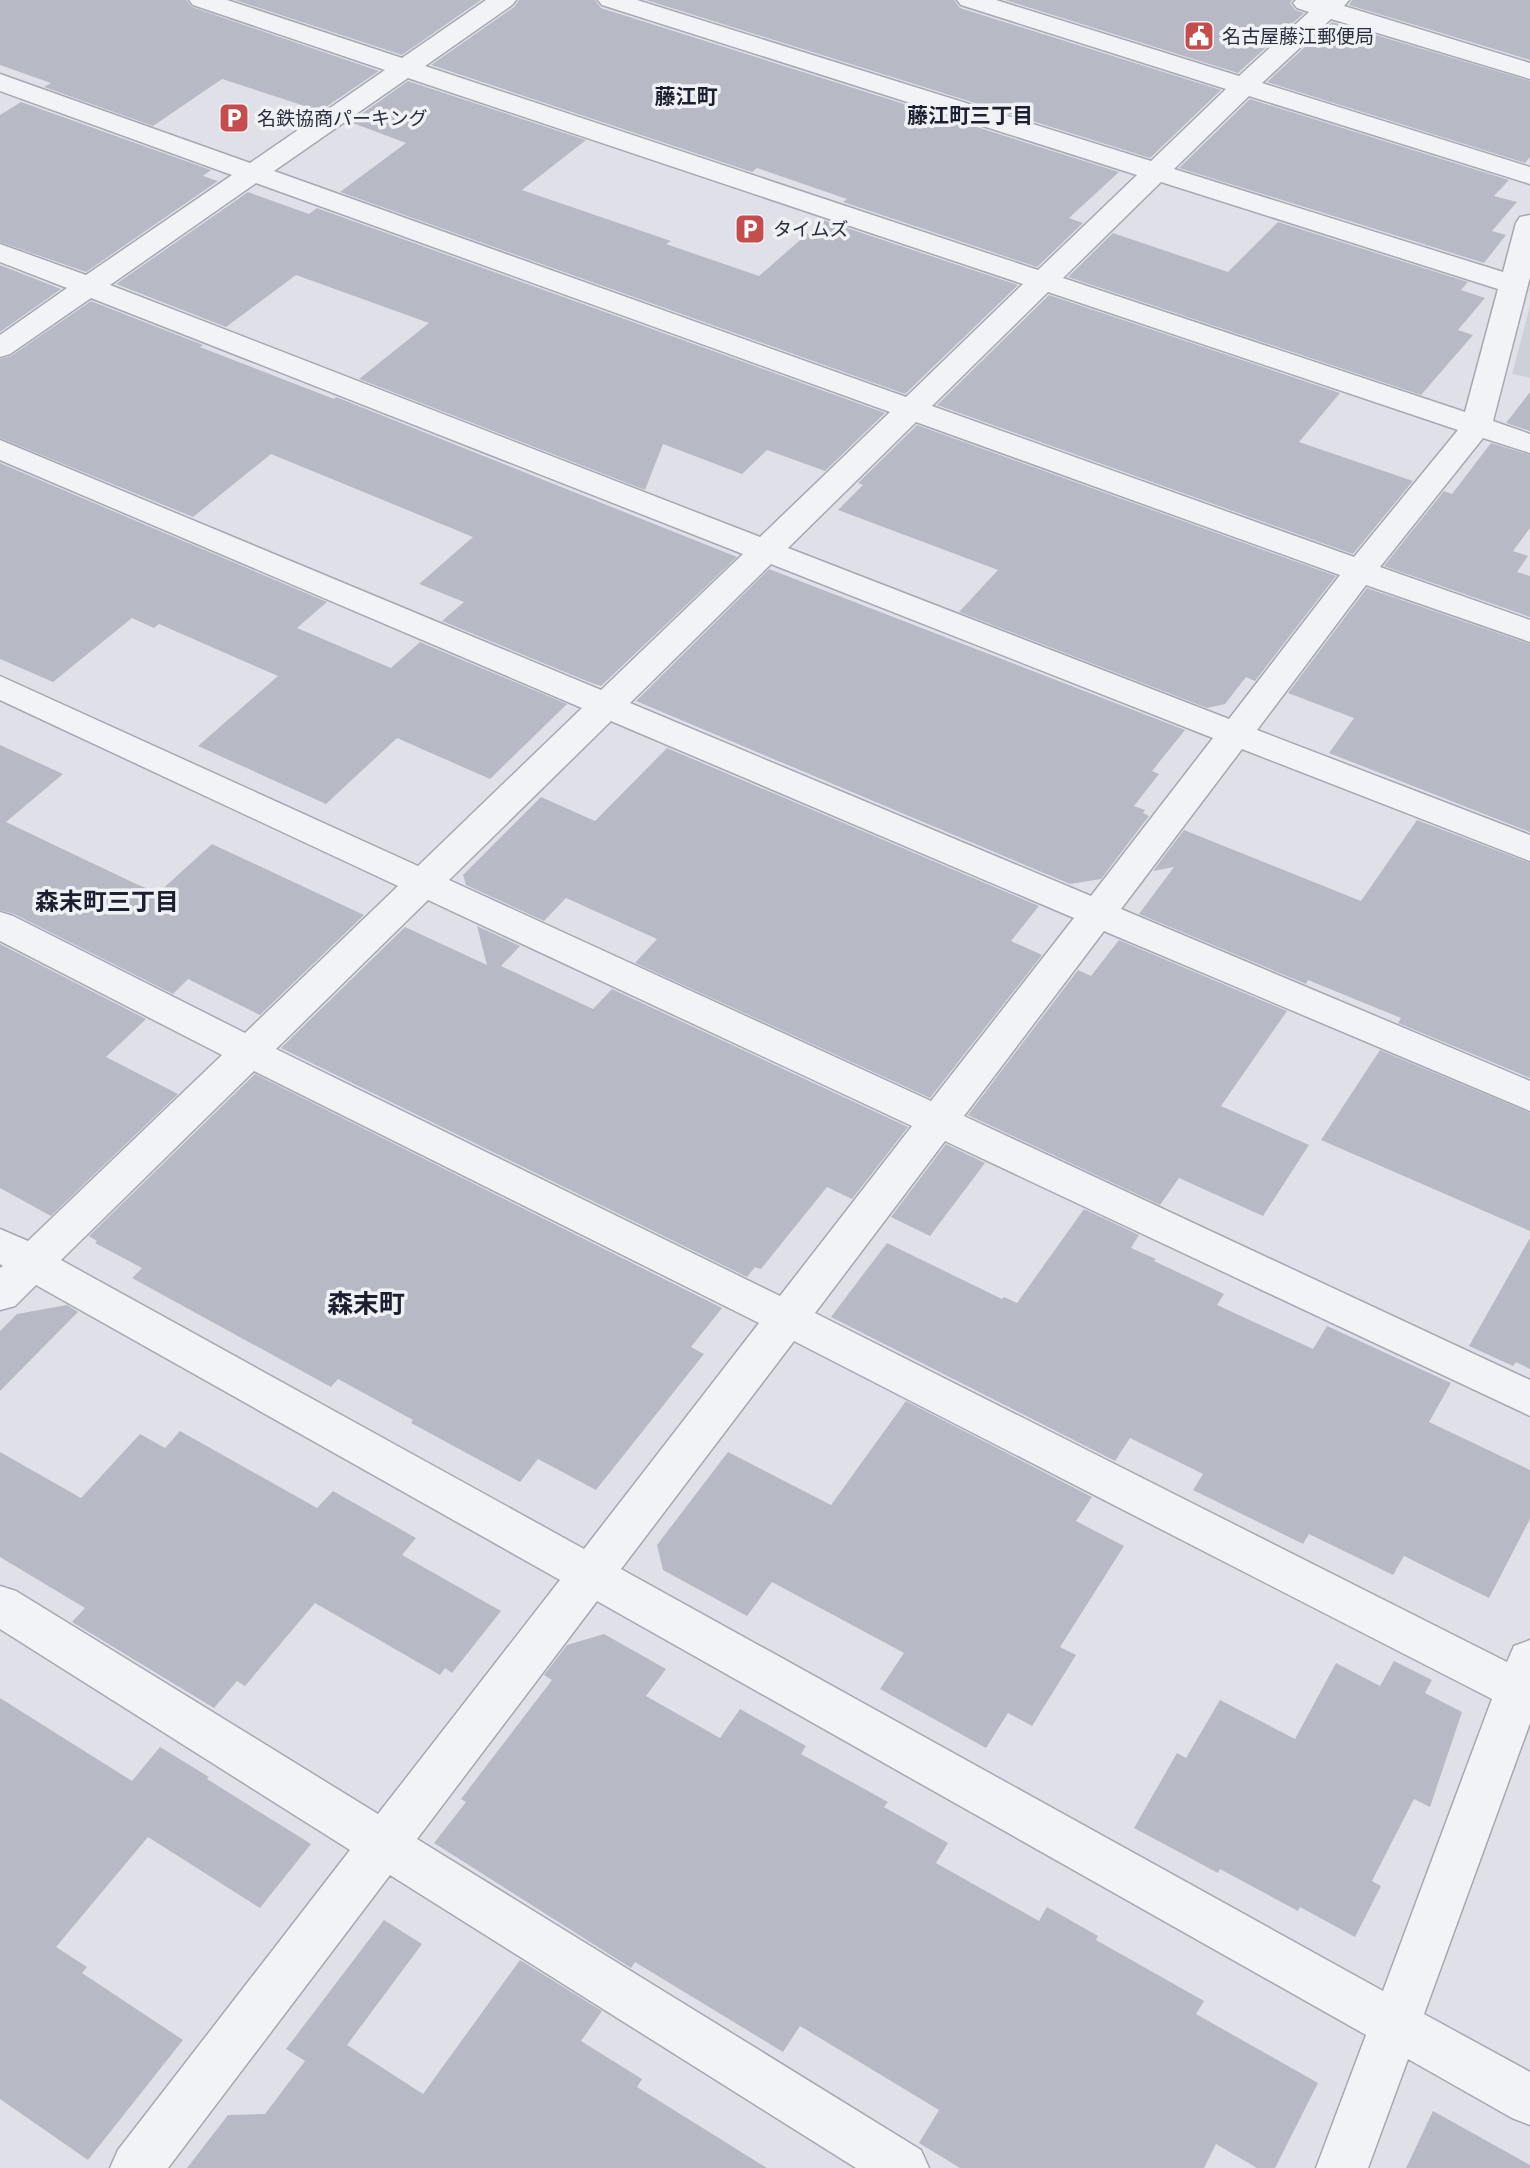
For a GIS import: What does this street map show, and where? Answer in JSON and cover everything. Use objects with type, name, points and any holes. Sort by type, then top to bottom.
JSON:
[{"type":"street","points":[[202,0],[1530,444]]},
{"type":"street","points":[[0,348],[503,0]]},
{"type":"street","points":[[611,0],[1514,285]]},
{"type":"street","points":[[970,0],[1530,176]]},
{"type":"street","points":[[0,1294],[16,1254],[249,1052],[1244,86],[1320,3],[1530,71]]},
{"type":"street","points":[[0,82],[1530,632]]},
{"type":"street","points":[[136,2168],[1360,571],[1476,427],[1530,223]]},
{"type":"street","points":[[0,253],[1530,849]]},
{"type":"street","points":[[0,449],[1530,1097]]},
{"type":"street","points":[[0,687],[938,1121],[1530,1399]]},
{"type":"street","points":[[0,925],[249,1052],[1527,1683],[1342,2168]]},
{"type":"street","points":[[16,1254],[1530,2100]]},
{"type":"street","points":[[0,1605],[903,2168]]},
{"type":"shaded area","points":[[1530,306],[1530,378],[1512,374]]},
{"type":"building","points":[[0,0],[186,0],[192,7],[379,71],[320,111],[222,79],[153,126],[44,87],[51,83],[0,65]]},
{"type":"building","points":[[235,0],[481,0],[402,55]]},
{"type":"building","points":[[519,0],[595,0],[601,8],[1119,172],[1069,218],[1083,223],[1037,267],[843,202],[847,199],[757,168],[752,172],[431,65],[514,7]]},
{"type":"building","points":[[646,0],[954,0],[960,8],[1221,90],[1150,158]]},
{"type":"building","points":[[1005,0],[1292,0],[1290,3],[1295,10],[1304,13],[1238,73]]},
{"type":"building","points":[[1352,0],[1530,0],[1530,60],[1349,5]]},
{"type":"building","points":[[1332,22],[1530,81],[1530,157],[1525,163],[1267,82]]},
{"type":"building","points":[[408,81],[586,140],[522,190],[671,241],[666,244],[759,276],[823,220],[1018,285],[905,394],[340,192],[406,143],[350,122]]},
{"type":"building","points":[[1250,99],[1509,180],[1494,196],[1517,202],[1492,231],[1506,235],[1484,263],[1179,168]]},
{"type":"building","points":[[21,102],[211,170],[203,176],[218,181],[86,272],[0,242],[0,115]]},
{"type":"building","points":[[248,192],[309,214],[317,208],[885,413],[825,471],[767,450],[742,474],[663,444],[645,490],[359,379],[429,323],[296,275],[226,327],[116,284]]},
{"type":"building","points":[[1278,222],[1468,282],[1461,290],[1485,298],[1458,330],[1473,335],[1421,395],[1068,277],[1113,233],[1228,272]]},
{"type":"building","points":[[0,265],[61,289],[0,332]]},
{"type":"building","points":[[1049,295],[1340,393],[1299,442],[1413,481],[1353,554],[937,405]]},
{"type":"building","points":[[91,301],[203,345],[200,347],[334,399],[336,397],[737,557],[601,686],[589,682],[442,621],[464,602],[419,584],[473,537],[271,454],[193,517],[0,438],[0,359],[11,356]]},
{"type":"building","points":[[1530,392],[1530,431],[1506,423]]},
{"type":"building","points":[[917,425],[1336,576],[1255,681],[1246,677],[1225,704],[1207,708],[959,612],[998,570],[838,510],[863,485],[858,483]]},
{"type":"building","points":[[1491,443],[1530,455],[1530,528],[1513,551],[1528,556],[1517,572],[1530,576],[1530,617],[1384,566],[1444,491],[1452,494]]},
{"type":"building","points":[[0,463],[327,602],[297,628],[391,668],[420,642],[567,704],[490,779],[397,738],[326,804],[198,746],[278,676],[159,624],[154,628],[132,618],[53,682],[0,659]]},
{"type":"building","points":[[769,569],[1185,730],[1152,771],[1159,774],[1134,806],[1145,810],[1143,813],[1149,816],[1101,879],[1070,884],[636,701]]},
{"type":"building","points":[[1367,588],[1530,644],[1530,832],[1329,753],[1354,718],[1288,693]]},
{"type":"building","points":[[0,745],[63,774],[6,822],[134,883],[158,893],[212,844],[364,915],[260,1015],[188,979],[173,994],[14,914],[0,910]]},
{"type":"building","points":[[667,748],[1039,906],[1011,941],[1042,955],[930,1098],[635,963],[657,939],[566,898],[544,921],[466,885],[463,875],[541,797],[595,821]]},
{"type":"building","points":[[1417,820],[1530,863],[1530,1078],[1398,1023],[1401,1018],[1308,980],[1306,984],[1139,914],[1174,867],[1153,871],[1184,830],[1361,901]]},
{"type":"building","points":[[477,926],[520,946],[501,966],[593,1009],[612,989],[908,1127],[852,1199],[827,1187],[761,1269],[755,1267],[747,1277],[281,1048],[405,927],[487,965]]},
{"type":"building","points":[[1119,940],[1287,1011],[1221,1106],[1309,1145],[1263,1216],[1179,1178],[1160,1205],[968,1115],[1078,970],[1091,976]]},
{"type":"building","points":[[0,944],[146,1019],[106,1057],[178,1094],[51,1216],[0,1188]]},
{"type":"building","points":[[1380,1050],[1530,1113],[1530,1231],[1321,1140]]},
{"type":"building","points":[[255,1074],[722,1308],[691,1347],[704,1354],[596,1490],[538,1459],[520,1482],[411,1423],[413,1420],[338,1379],[331,1387],[132,1278],[142,1268],[95,1243],[97,1241],[89,1236]]},
{"type":"building","points":[[946,1144],[985,1163],[930,1236],[891,1217]]},
{"type":"building","points":[[1084,1209],[1139,1235],[1131,1248],[1224,1294],[1217,1305],[1313,1349],[1327,1326],[1451,1383],[1429,1422],[1530,1470],[1530,1519],[1489,1598],[1404,1556],[1393,1575],[1309,1534],[1303,1544],[1193,1490],[1203,1474],[1130,1438],[1115,1461],[831,1317],[887,1243],[1002,1299],[1004,1297],[1017,1303]]},
{"type":"building","points":[[1530,1238],[1530,1369],[1516,1362],[1513,1366],[1469,1346]]},
{"type":"building","points":[[67,1305],[78,1312],[0,1391],[0,1331],[17,1314]]},
{"type":"building","points":[[906,1401],[1092,1497],[1076,1521],[1124,1546],[1060,1647],[1076,1655],[1032,1726],[1008,1713],[986,1748],[880,1689],[904,1653],[772,1582],[747,1616],[663,1570],[657,1545],[728,1452],[831,1505]]},
{"type":"building","points":[[180,1431],[317,1508],[333,1491],[416,1538],[402,1555],[501,1611],[452,1673],[445,1668],[440,1675],[315,1603],[245,1686],[237,1681],[214,1708],[72,1622],[85,1608],[0,1557],[0,1452],[81,1498],[140,1434],[165,1448]]},
{"type":"building","points":[[604,1634],[666,1669],[646,1696],[720,1738],[740,1709],[806,1746],[801,1754],[888,1802],[884,1807],[948,1843],[936,1863],[1039,1921],[1047,1907],[1098,1936],[1096,1940],[1204,2001],[1196,2014],[1318,2083],[1275,2168],[1257,2168],[1216,2144],[1204,2168],[960,2168],[919,2143],[939,2110],[800,2026],[783,2052],[635,1962],[631,1968],[434,1843],[466,1802],[461,1799],[552,1680],[544,1675],[567,1645]]},
{"type":"building","points":[[1394,1661],[1432,1680],[1425,1693],[1462,1712],[1430,1807],[1414,1799],[1372,1881],[1381,1886],[1355,1937],[1300,1907],[1298,1911],[1220,1869],[1218,1873],[1134,1828],[1177,1753],[1186,1758],[1220,1700],[1295,1739],[1336,1663],[1380,1686]]},
{"type":"building","points":[[0,1698],[132,1781],[160,1747],[311,1844],[260,1908],[148,1837],[56,1947],[87,1967],[82,1973],[183,2040],[88,2160],[0,2099]]},
{"type":"building","points":[[384,1920],[422,1944],[347,2045],[423,2094],[520,1960],[602,2011],[581,2041],[642,2079],[637,2087],[767,2168],[187,2168],[228,2115],[265,2114],[305,2061],[286,2049]]},
{"type":"building","points":[[1433,2111],[1530,2165],[1530,2168],[1406,2168]]},
{"type":"place","name":"名古屋藤江郵便局","points":[[1199,36]]},
{"type":"place","name":"名鉄協商パーキング","points":[[234,118]]},
{"type":"place","name":"タイムズ","points":[[750,229]]},
{"type":"district","name":"藤江町","points":[[686,96]]},
{"type":"district","name":"藤江町三丁目","points":[[970,115]]},
{"type":"district","name":"森末町三丁目","points":[[107,900]]},
{"type":"district","name":"森末町","points":[[366,1303]]}]
